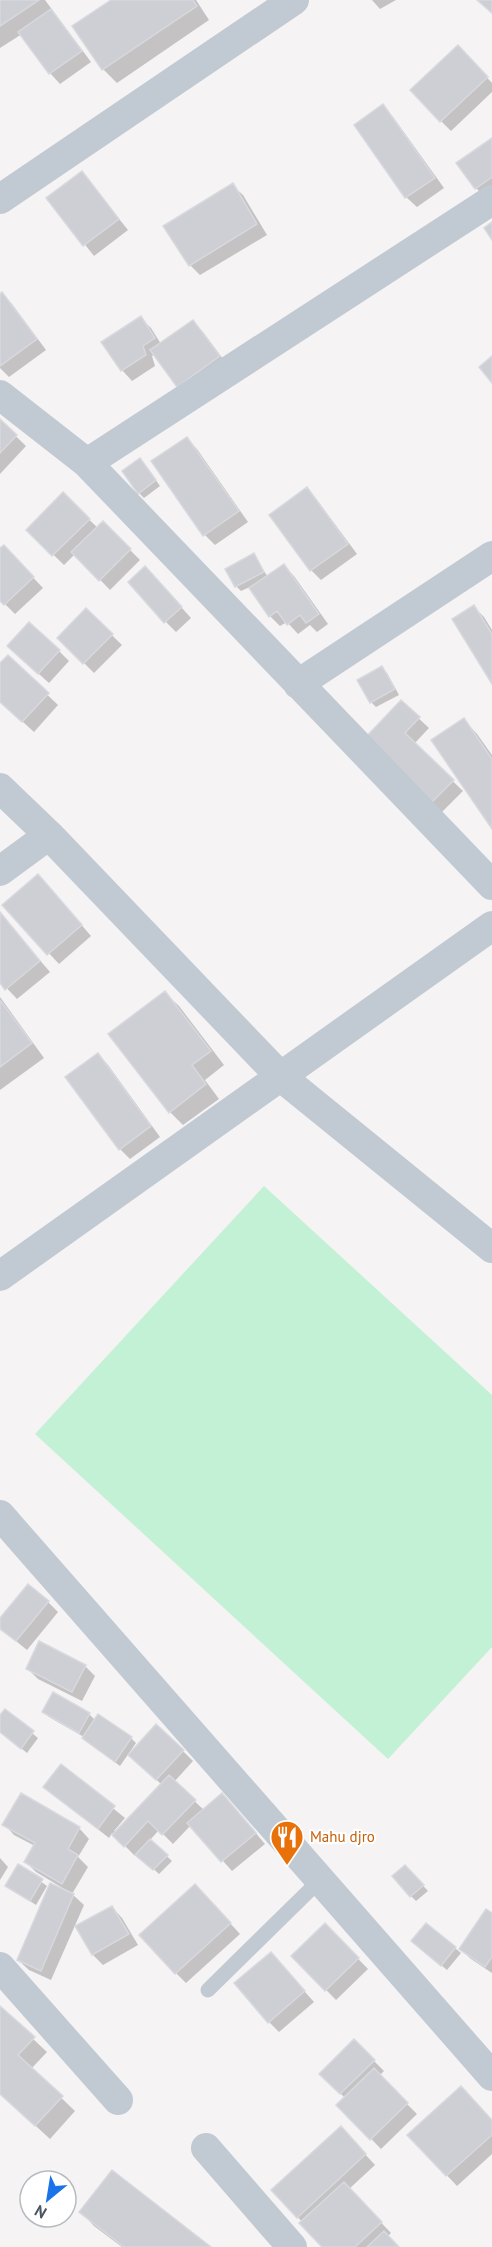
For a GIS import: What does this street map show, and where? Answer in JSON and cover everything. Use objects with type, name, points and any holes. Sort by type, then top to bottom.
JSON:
[{"type":"street","points":[[0,198],[294,0]]},
{"type":"street","points":[[87,463],[492,200]]},
{"type":"street","points":[[0,395],[87,463],[492,885]]},
{"type":"street","points":[[297,684],[492,556]]},
{"type":"street","points":[[0,788],[49,835],[280,1076],[492,1248]]},
{"type":"street","points":[[0,871],[49,835]]},
{"type":"street","points":[[0,1276],[492,926]]},
{"type":"street","points":[[0,1515],[492,2076]]},
{"type":"street","points":[[0,1966],[118,2100]]},
{"type":"street","points":[[206,2148],[292,2247]]},
{"type":"lane","points":[[208,1990],[320,1880]]},
{"type":"green space","points":[[264,1186],[492,1395],[492,1647],[388,1759],[35,1434]]},
{"type":"building","points":[[0,0],[39,0],[0,26]]},
{"type":"building","points":[[111,0],[193,0],[197,6],[102,70],[72,26]]},
{"type":"building","points":[[477,0],[492,0],[492,13]]},
{"type":"building","points":[[51,9],[82,51],[49,74],[18,32]]},
{"type":"building","points":[[458,45],[488,77],[440,122],[410,90]]},
{"type":"building","points":[[383,104],[435,178],[405,198],[354,125]]},
{"type":"building","points":[[492,138],[492,177],[475,189],[456,163]]},
{"type":"building","points":[[82,171],[119,219],[83,246],[46,198]]},
{"type":"building","points":[[233,183],[257,224],[189,266],[163,226]]},
{"type":"building","points":[[492,222],[492,240],[484,228]]},
{"type":"building","points":[[2,292],[37,339],[0,366],[0,294]]},
{"type":"building","points":[[141,316],[155,338],[143,346],[146,355],[121,371],[101,342]]},
{"type":"building","points":[[193,320],[220,356],[177,387],[150,350]]},
{"type":"building","points":[[492,356],[492,383],[479,367]]},
{"type":"building","points":[[0,419],[17,435],[0,453]]},
{"type":"building","points":[[187,437],[239,511],[203,536],[151,461]]},
{"type":"building","points":[[140,458],[156,480],[138,494],[122,471]]},
{"type":"building","points":[[307,487],[348,544],[310,571],[269,515]]},
{"type":"building","points":[[63,492],[90,519],[52,556],[26,530]]},
{"type":"building","points":[[103,521],[131,549],[99,581],[71,552]]},
{"type":"building","points":[[4,545],[34,577],[4,605],[0,601],[0,548]]},
{"type":"building","points":[[254,553],[264,572],[235,587],[225,569]]},
{"type":"building","points":[[284,564],[319,614],[306,623],[300,615],[287,625],[277,611],[269,617],[249,588]]},
{"type":"building","points":[[145,566],[182,607],[164,623],[128,582]]},
{"type":"building","points":[[474,605],[492,634],[492,684],[452,619]]},
{"type":"building","points":[[86,608],[113,634],[83,664],[57,638]]},
{"type":"building","points":[[29,622],[60,650],[38,674],[7,646]]},
{"type":"building","points":[[8,655],[49,693],[22,722],[0,702],[0,663]]},
{"type":"building","points":[[382,666],[395,689],[370,703],[357,680]]},
{"type":"building","points":[[401,700],[420,717],[405,733],[454,780],[431,803],[364,739]]},
{"type":"building","points":[[464,718],[492,759],[492,829],[431,740]]},
{"type":"building","points":[[38,874],[82,925],[47,955],[2,905]]},
{"type":"building","points":[[0,912],[40,961],[5,990],[0,983]]},
{"type":"building","points":[[165,991],[211,1051],[192,1065],[206,1084],[169,1113],[108,1034]]},
{"type":"building","points":[[0,1000],[32,1043],[0,1067]]},
{"type":"building","points":[[98,1053],[151,1126],[119,1150],[65,1077]]},
{"type":"building","points":[[28,1584],[49,1601],[16,1641],[0,1629],[0,1618]]},
{"type":"building","points":[[39,1641],[86,1665],[72,1692],[26,1669]]},
{"type":"building","points":[[53,1692],[90,1713],[79,1733],[42,1712]]},
{"type":"building","points":[[5,1709],[34,1731],[21,1749],[0,1732],[0,1715]]},
{"type":"building","points":[[98,1714],[132,1737],[115,1762],[82,1738]]},
{"type":"building","points":[[156,1724],[184,1750],[156,1780],[128,1755]]},
{"type":"building","points":[[61,1764],[115,1806],[98,1829],[43,1787]]},
{"type":"building","points":[[169,1775],[196,1800],[162,1835],[148,1821],[124,1847],[112,1835]]},
{"type":"building","points":[[21,1793],[80,1827],[68,1849],[78,1855],[62,1884],[24,1862],[35,1843],[2,1825]]},
{"type":"building","points":[[222,1793],[256,1833],[221,1862],[187,1823]]},
{"type":"building","points":[[150,1839],[168,1855],[153,1870],[135,1855]]},
{"type":"building","points":[[18,1864],[43,1879],[30,1901],[5,1886]]},
{"type":"building","points":[[405,1865],[424,1885],[410,1897],[392,1876]]},
{"type":"building","points":[[50,1883],[74,1894],[41,1971],[17,1960]]},
{"type":"building","points":[[195,1884],[231,1923],[175,1974],[139,1935]]},
{"type":"building","points":[[112,1906],[129,1934],[92,1955],[75,1926]]},
{"type":"building","points":[[486,1909],[492,1913],[492,1957],[485,1967],[459,1949]]},
{"type":"building","points":[[325,1923],[359,1958],[325,1991],[291,1956]]},
{"type":"building","points":[[426,1923],[456,1947],[441,1966],[411,1941]]},
{"type":"building","points":[[271,1952],[305,1991],[268,2023],[234,1983]]},
{"type":"building","points":[[0,2006],[35,2037],[18,2055],[63,2096],[35,2126],[0,2094]]},
{"type":"building","points":[[354,2039],[375,2060],[340,2094],[319,2074]]},
{"type":"building","points":[[374,2068],[408,2103],[370,2140],[336,2105]]},
{"type":"building","points":[[461,2086],[492,2120],[492,2135],[446,2176],[407,2135]]},
{"type":"building","points":[[341,2126],[366,2154],[297,2218],[271,2190]]},
{"type":"building","points":[[112,2170],[211,2247],[124,2247],[79,2212]]},
{"type":"building","points":[[344,2182],[382,2222],[355,2247],[322,2247],[299,2223]]},
{"type":"building","points":[[384,2231],[399,2247],[367,2247]]},
{"type":"place","name":"Mahu djro","points":[[287,1866]]}]
